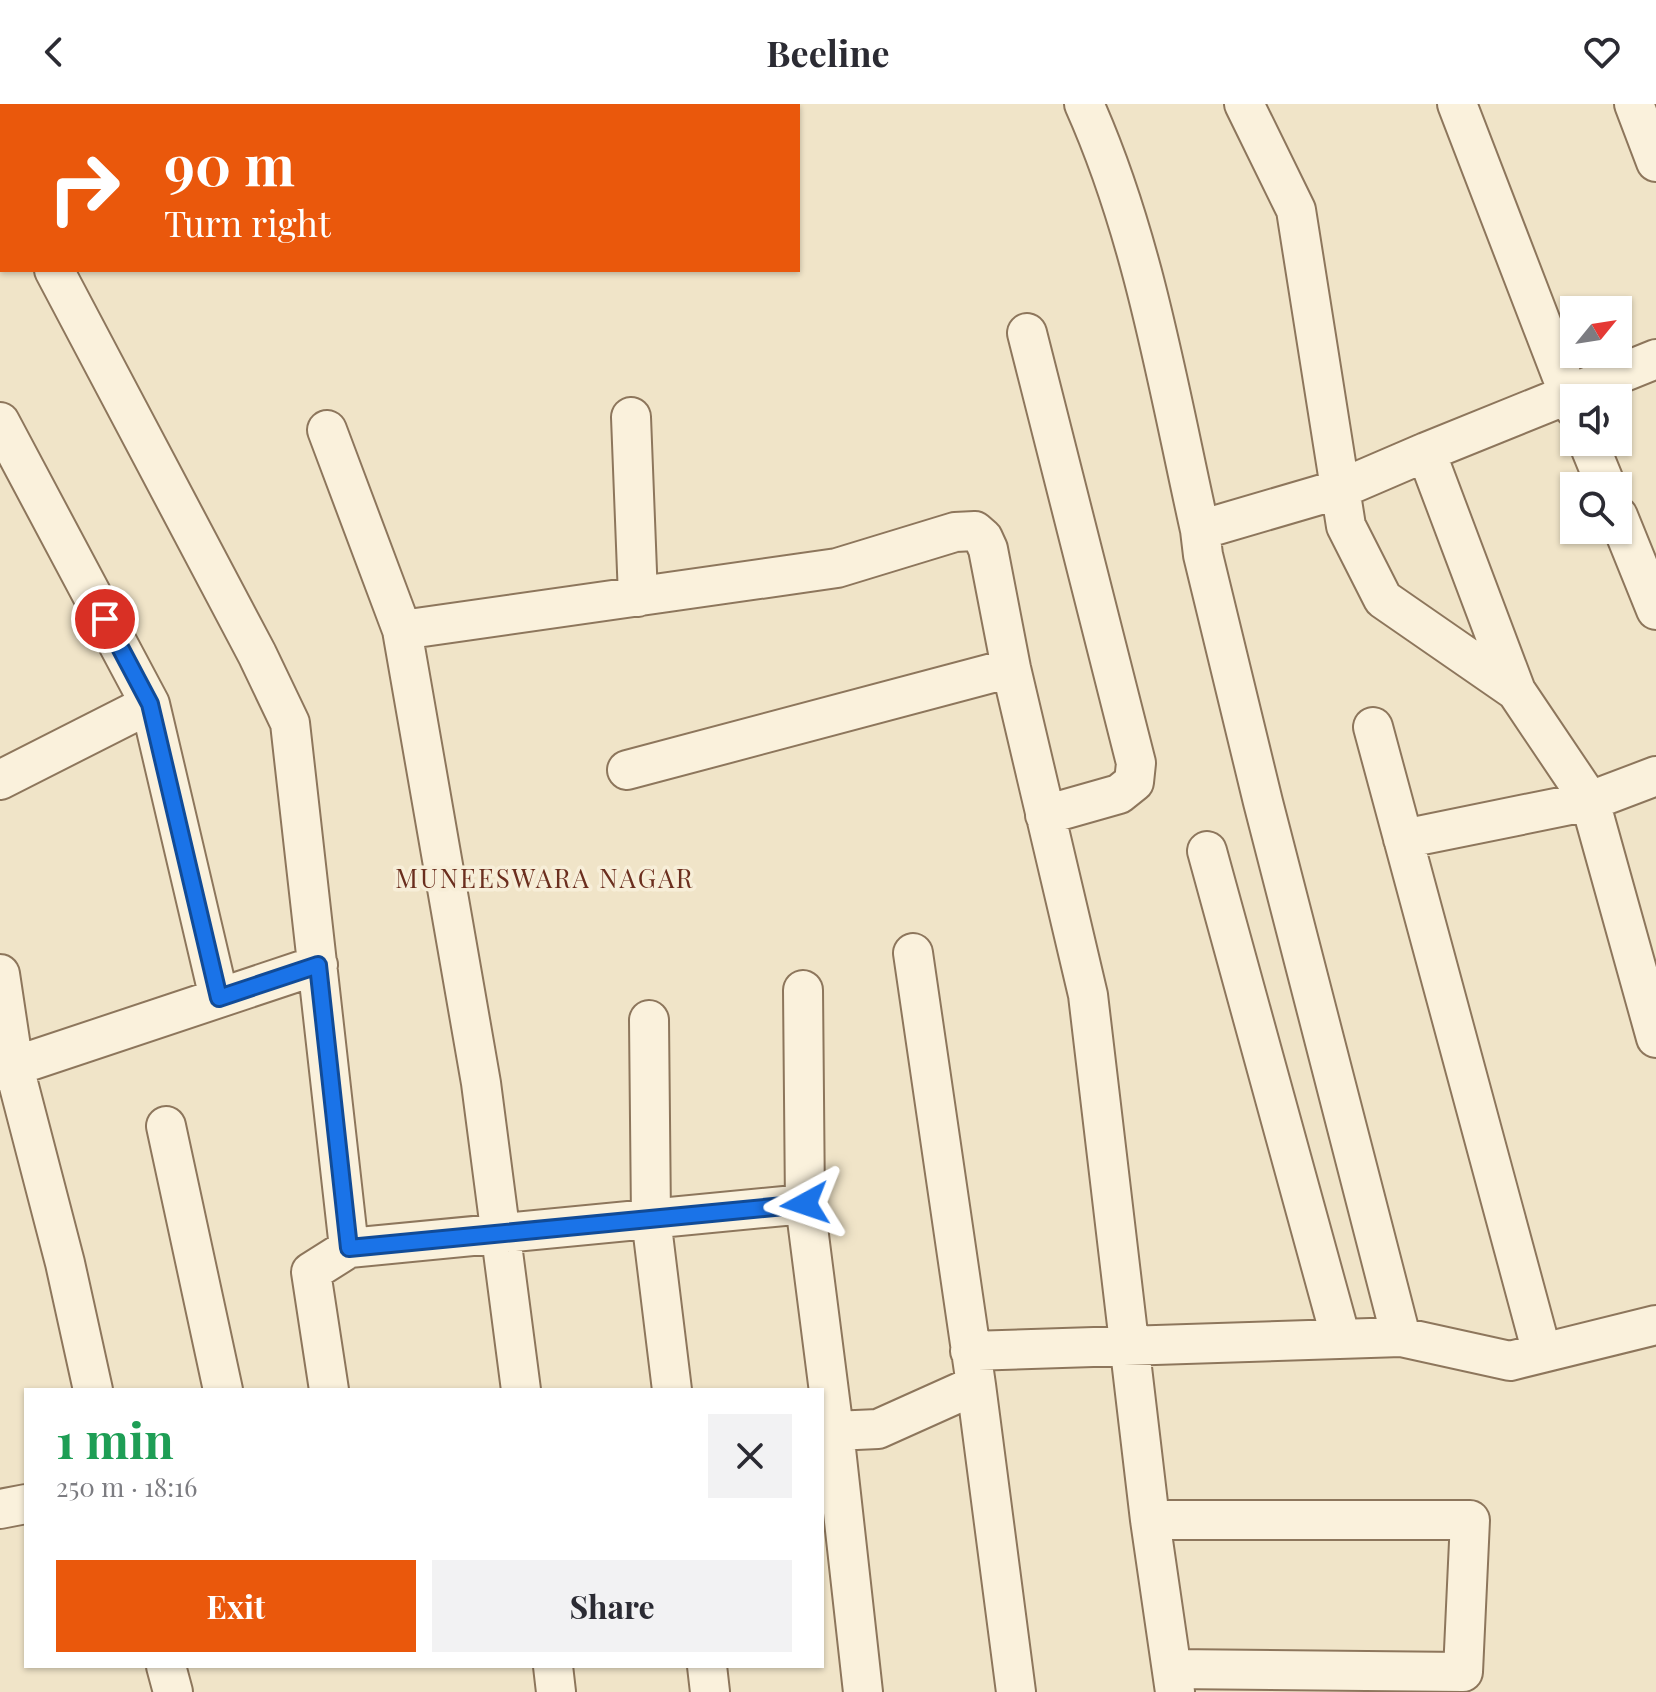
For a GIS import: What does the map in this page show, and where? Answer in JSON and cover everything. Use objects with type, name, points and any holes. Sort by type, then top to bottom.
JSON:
[{"type":"street","points":[[1084,104],[1106,152],[1143,274],[1203,555],[1401,1337]]},
{"type":"street","points":[[1244,104],[1296,210],[1346,526],[1383,599],[1516,691]]},
{"type":"street","points":[[1457,104],[1564,384]]},
{"type":"street","points":[[1634,104],[1656,162]]},
{"type":"street","points":[[55,272],[257,654],[290,723],[349,1248]]},
{"type":"street","points":[[1027,333],[1136,763],[1134,782],[1119,794],[1045,815]]},
{"type":"street","points":[[1607,384],[1656,359]]},
{"type":"street","points":[[1200,530],[1340,489],[1426,452],[1560,406]]},
{"type":"street","points":[[631,417],[638,597]]},
{"type":"street","points":[[0,422],[150,704],[219,998]]},
{"type":"street","points":[[327,430],[402,630],[481,1083],[521,1388]]},
{"type":"street","points":[[1426,452],[1516,691],[1590,801],[1656,1038]]},
{"type":"street","points":[[402,630],[837,568],[955,532],[975,531],[983,538],[988,549],[1011,668],[1088,995],[1150,1520],[1174,1681],[1335,1681],[1463,1672],[1470,1520],[1150,1520]]},
{"type":"street","points":[[1629,544],[1656,610]]},
{"type":"street","points":[[627,770],[1011,668]]},
{"type":"street","points":[[0,780],[150,704]]},
{"type":"street","points":[[1373,727],[1542,1353]]},
{"type":"street","points":[[1403,839],[1590,801],[1656,776]]},
{"type":"street","points":[[1207,851],[1341,1339]]},
{"type":"street","points":[[913,953],[1016,1692]]},
{"type":"street","points":[[7,1069],[318,965]]},
{"type":"street","points":[[0,974],[7,1069],[65,1263],[93,1388]]},
{"type":"street","points":[[803,990],[805,1204],[863,1692]]},
{"type":"street","points":[[649,1020],[651,1218],[672,1388]]},
{"type":"street","points":[[166,1126],[223,1388]]},
{"type":"street","points":[[329,1388],[311,1272],[349,1248],[805,1204]]},
{"type":"street","points":[[834,1431],[878,1429],[973,1368],[1129,1346],[1401,1337],[1510,1361],[1656,1325]]},
{"type":"street","points":[[0,1509],[24,1504]]},
{"type":"street","points":[[167,1668],[173,1692]]},
{"type":"street","points":[[553,1668],[556,1692]]},
{"type":"street","points":[[707,1668],[710,1692]]},
{"type":"district","name":"MUNEESWARA NAGAR","points":[[545,877]]},
{"type":"route","points":[[105,619],[150,704],[219,998],[318,965],[349,1248],[805,1204]]}]
